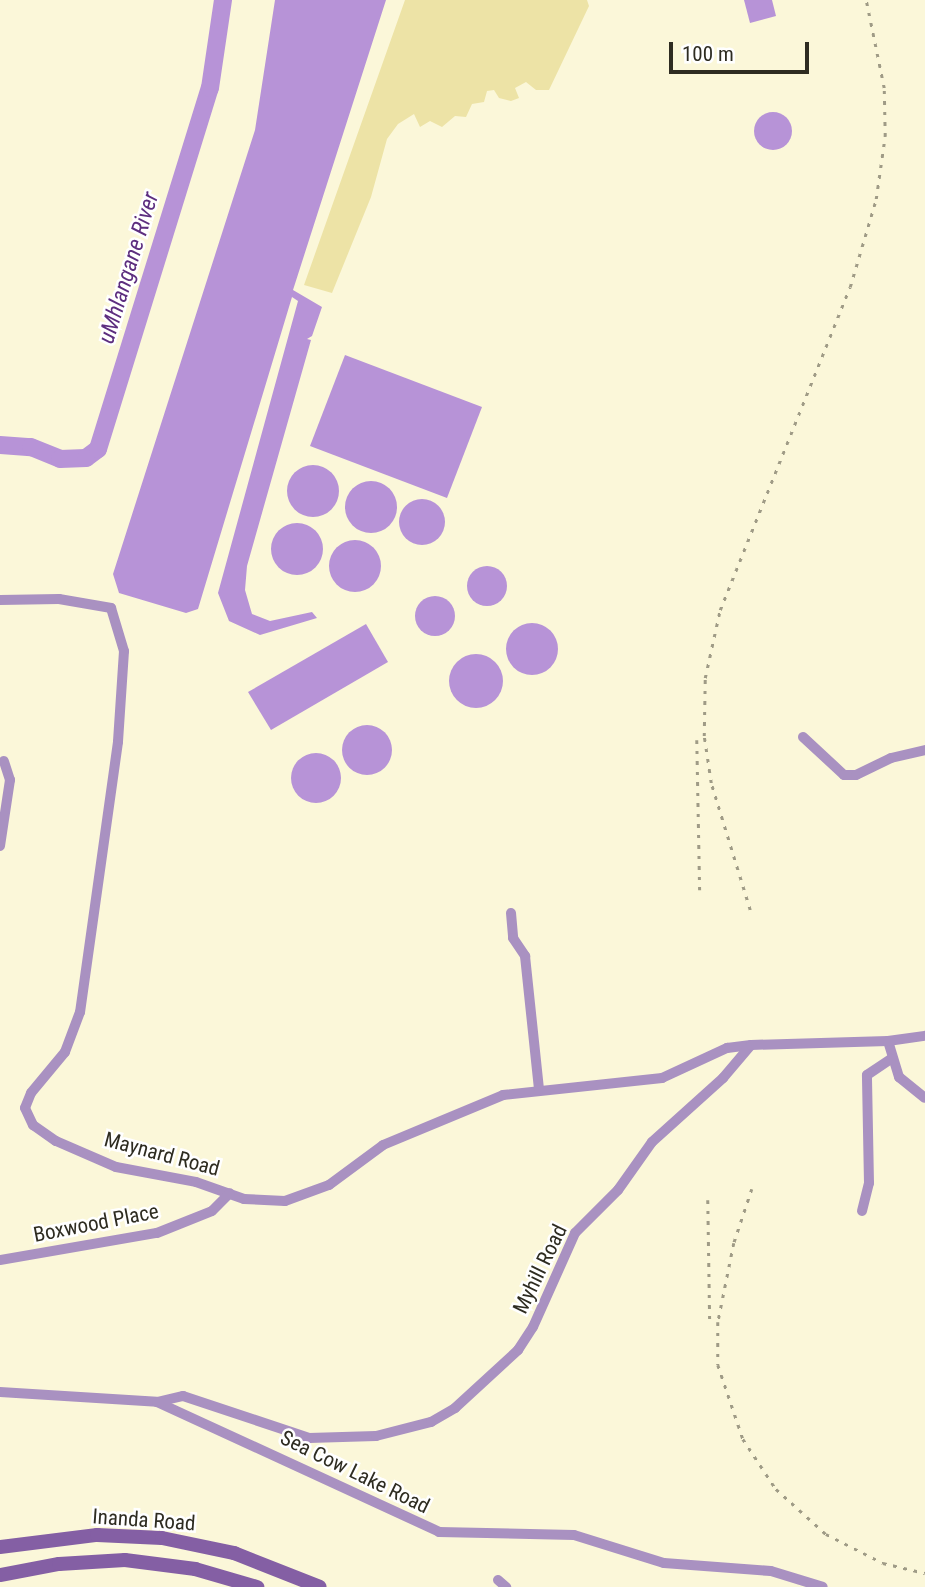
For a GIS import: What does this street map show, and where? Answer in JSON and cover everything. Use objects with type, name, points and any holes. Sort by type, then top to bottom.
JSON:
[{"type":"main road","name":"Inanda Road","points":[[0,1547],[96,1535],[162,1538],[234,1553],[320,1587]]},
{"type":"main road","name":"Inanda Road","points":[[0,1575],[59,1564],[125,1560],[195,1569],[257,1587]]},
{"type":"street","name":"Maynard Road","points":[[0,600],[59,599],[111,608],[126,670],[84,989],[69,1044],[31,1093],[26,1115],[57,1141],[116,1167],[196,1182],[264,1201],[311,1194],[383,1145],[445,1116],[503,1095],[539,1089],[662,1078],[727,1048],[751,1045]]},
{"type":"street","points":[[803,737],[844,775],[856,775],[891,758],[925,750]]},
{"type":"street","points":[[0,846],[10,780],[4,761]]},
{"type":"street","points":[[510,913],[513,938],[525,956],[539,1089]]},
{"type":"street","points":[[751,1045],[888,1041],[925,1036]]},
{"type":"street","points":[[888,1041],[891,1059],[899,1077],[925,1098]]},
{"type":"street","name":"Myhill Road","points":[[157,1402],[183,1396],[295,1435],[324,1439],[388,1434],[444,1415],[518,1350],[533,1327],[575,1233],[618,1190],[652,1142],[723,1078],[751,1045]]},
{"type":"street","points":[[862,1211],[869,1183],[867,1075],[891,1059]]},
{"type":"street","name":"Boxwood Place","points":[[0,1260],[157,1233],[212,1211],[230,1193]]},
{"type":"street","name":"Sea Cow Lake Road","points":[[0,1392],[157,1402],[425,1528],[463,1535],[574,1535],[664,1563],[771,1571],[823,1587]]},
{"type":"shaded area","points":[[275,0],[386,0],[293,290],[322,307],[312,336],[307,339],[311,340],[247,566],[245,590],[252,614],[270,621],[312,612],[317,618],[260,635],[229,621],[218,593],[298,301],[292,297],[198,609],[186,613],[119,593],[113,574],[255,130]]},
{"type":"shaded area","points":[[405,0],[587,0],[589,6],[549,90],[536,90],[526,82],[515,88],[519,98],[511,101],[499,98],[494,90],[487,91],[484,102],[472,104],[466,117],[455,116],[442,127],[430,121],[420,127],[414,114],[398,124],[387,139],[371,197],[332,293],[304,285]]},
{"type":"shaded area","points":[[744,0],[772,0],[776,16],[750,23]]},
{"type":"shaded area","points":[[773,112],[786,118],[792,131],[786,144],[773,150],[760,144],[754,131],[760,118]]},
{"type":"shaded area","points":[[345,355],[482,407],[447,498],[310,446]]},
{"type":"shaded area","points":[[313,465],[332,472],[339,491],[332,510],[313,517],[294,510],[287,491],[294,472]]},
{"type":"shaded area","points":[[371,481],[390,488],[397,507],[390,526],[371,533],[352,526],[345,507],[352,488]]},
{"type":"shaded area","points":[[422,499],[438,506],[445,522],[438,538],[422,545],[406,538],[399,522],[406,506]]},
{"type":"shaded area","points":[[297,523],[316,530],[323,549],[316,568],[297,575],[278,568],[271,549],[278,530]]},
{"type":"shaded area","points":[[355,540],[374,547],[381,566],[374,585],[355,592],[336,585],[329,566],[336,547]]},
{"type":"shaded area","points":[[487,566],[501,572],[507,586],[501,600],[487,606],[473,600],[467,586],[473,572]]},
{"type":"shaded area","points":[[435,596],[443,597],[449,602],[454,608],[454,624],[449,630],[443,635],[435,636],[427,635],[421,630],[416,624],[415,616],[416,608],[421,602],[427,597]]},
{"type":"shaded area","points":[[532,623],[551,630],[558,649],[551,668],[532,675],[513,668],[506,649],[513,630]]},
{"type":"shaded area","points":[[366,624],[388,662],[271,730],[248,692]]},
{"type":"shaded area","points":[[476,654],[495,662],[503,681],[495,700],[476,708],[457,700],[449,681],[457,662]]},
{"type":"shaded area","points":[[367,725],[384,733],[392,750],[384,767],[367,775],[350,767],[342,750],[350,733]]},
{"type":"shaded area","points":[[316,753],[333,761],[341,778],[333,795],[316,803],[299,795],[291,778],[299,761]]},
{"type":"waterway","name":"uMhlangane River","points":[[0,445],[31,447],[60,459],[86,458],[98,449],[210,88],[223,0]]},
{"type":"railway","points":[[750,910],[711,783],[704,736],[705,678],[720,610],[850,287],[876,199],[885,136],[884,88],[866,0]]},
{"type":"railway","points":[[697,740],[700,890]]},
{"type":"railway","points":[[752,1189],[734,1243],[718,1322],[718,1365],[743,1439],[776,1489],[826,1534],[883,1563],[925,1573]]},
{"type":"railway","points":[[708,1200],[710,1323]]}]
